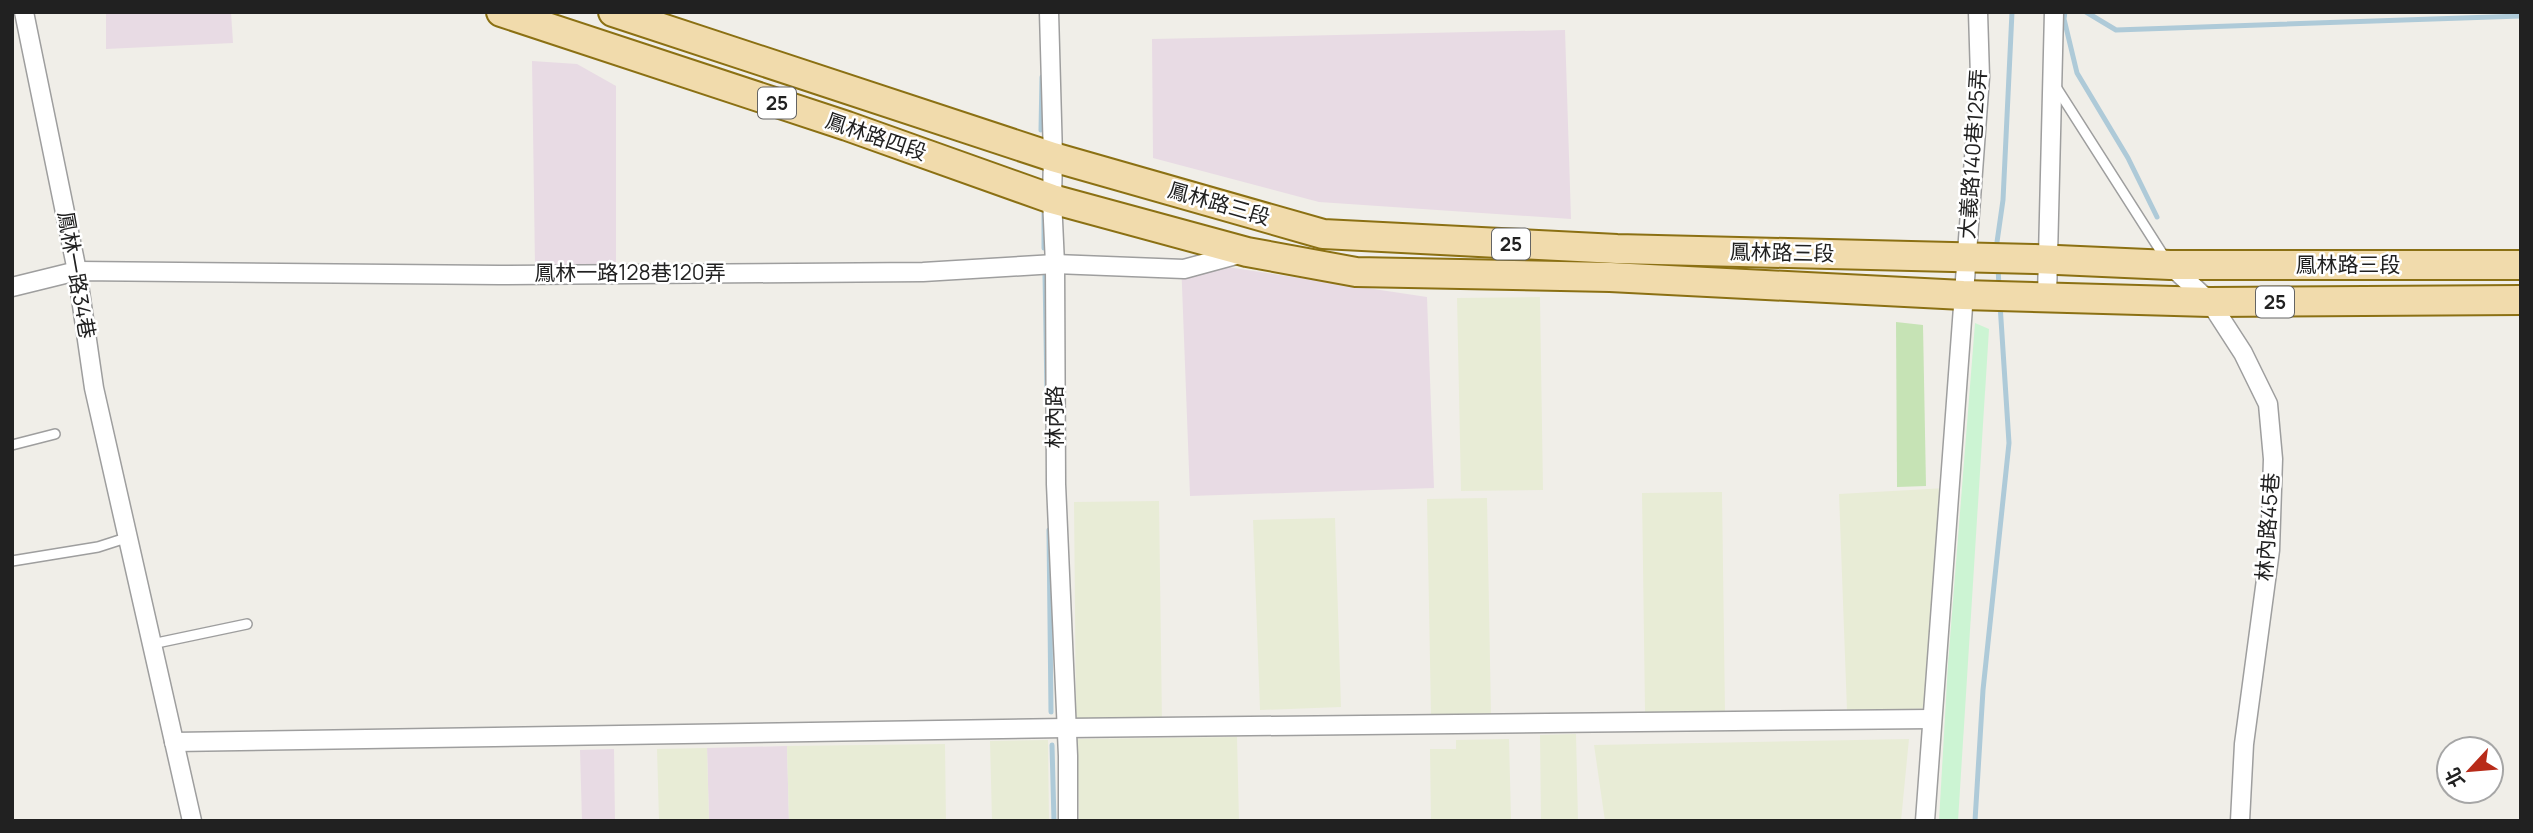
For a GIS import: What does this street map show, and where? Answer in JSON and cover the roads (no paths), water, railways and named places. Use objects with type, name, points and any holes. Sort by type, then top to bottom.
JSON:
[{"type":"main road","name":"鳳林路四段","points":[[501,12],[847,126],[1052,199]]},
{"type":"main road","name":"鳳林路四段","points":[[613,12],[1053,157]]},
{"type":"main road","name":"鳳林路三段","points":[[1053,157],[1323,234],[1617,250],[2170,265],[2521,265]]},
{"type":"main road","name":"鳳林路三段","points":[[1052,199],[1247,252],[1356,272],[1610,277],[1968,295],[2210,302],[2521,300]]},
{"type":"street","name":"鳳林一路34巷","points":[[24,12],[77,271],[94,388],[192,821]]},
{"type":"street","name":"林內路","points":[[1049,12],[1055,264],[1056,484],[1068,821]]},
{"type":"street","name":"大義路140巷125弄","points":[[1924,821],[1973,258],[1980,77],[1978,12]]},
{"type":"street","points":[[2038,296],[2054,12]]},
{"type":"street","name":"鳳林一路128巷120弄","points":[[12,287],[77,271],[499,275],[923,272],[1055,264],[1184,269],[1247,252]]},
{"type":"street","name":"林內路45巷","points":[[2170,265],[2210,302],[2243,353],[2268,404],[2273,458],[2270,550],[2244,744],[2240,821]]},
{"type":"street","points":[[174,742],[1066,728],[1931,719]]},
{"type":"lane","points":[[2051,80],[2170,265]]},
{"type":"lane","points":[[12,445],[55,434]]},
{"type":"lane","points":[[12,561],[97,547],[129,537]]},
{"type":"lane","points":[[152,644],[247,624]]},
{"type":"waterway","points":[[1996,249],[2003,200],[2012,12]]},
{"type":"waterway","points":[[2065,12],[2064,19],[2077,73],[2128,158],[2157,217]]},
{"type":"waterway","points":[[2086,12],[2116,30],[2521,16]]},
{"type":"waterway","points":[[1041,130],[1042,77]]},
{"type":"waterway","points":[[1044,207],[1044,248]]},
{"type":"waterway","points":[[1998,266],[1999,288]]},
{"type":"waterway","points":[[1045,274],[1047,394]]},
{"type":"waterway","points":[[1975,821],[1983,690],[2009,443],[2000,304]]},
{"type":"waterway","points":[[1049,530],[1051,712]]},
{"type":"waterway","points":[[1052,745],[1054,821]]}]
